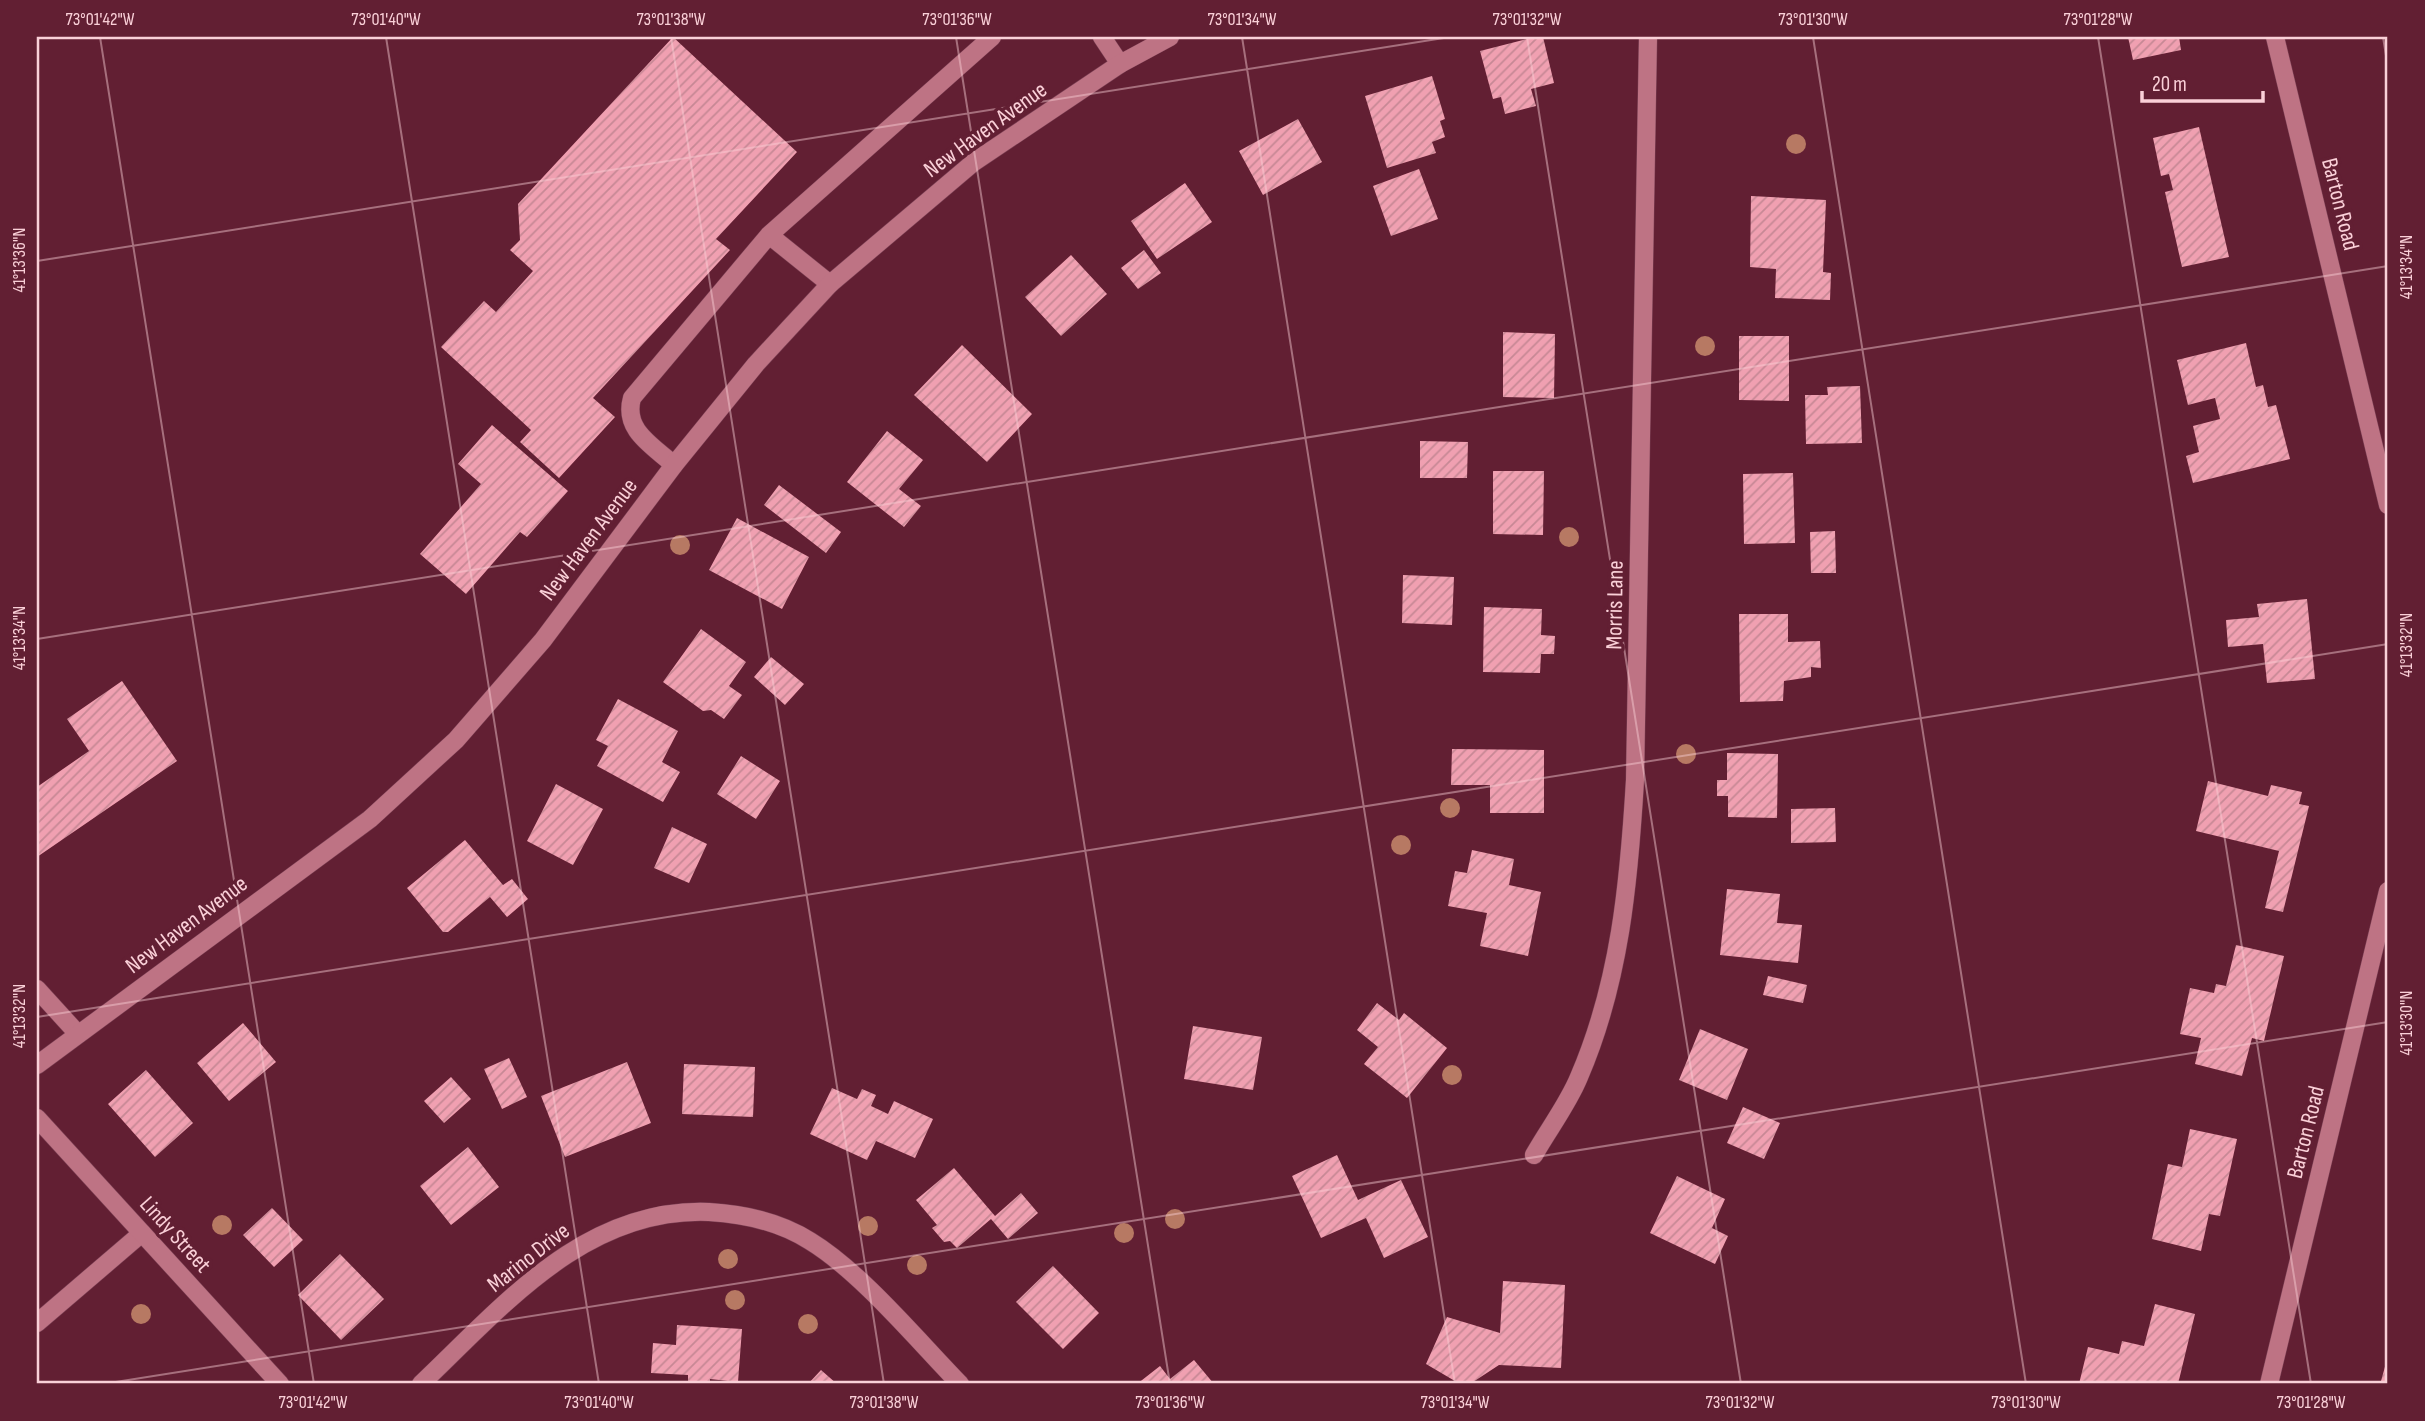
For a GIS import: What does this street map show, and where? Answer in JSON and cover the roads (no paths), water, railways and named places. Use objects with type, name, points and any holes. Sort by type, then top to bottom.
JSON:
[{"type":"street","points":[[674,465],[634,429],[628,412],[632,398],[769,235],[992,37]]},
{"type":"street","points":[[1102,37],[1120,64]]},
{"type":"street","name":"New Haven Avenue","points":[[37,1065],[370,819],[456,740],[543,640],[674,465],[756,363],[830,284],[974,162],[1120,64],[1170,37]]},
{"type":"street","name":"Morris Lane","points":[[1534,1155],[1579,1078],[1616,964],[1630,864],[1635,780],[1648,37]]},
{"type":"street","name":"Barton Road","points":[[2275,37],[2388,505]]},
{"type":"street","points":[[769,235],[830,284]]},
{"type":"street","name":"Barton Road","points":[[2269,1384],[2388,891]]},
{"type":"street","points":[[37,989],[78,1034]]},
{"type":"street","name":"Lindy Street","points":[[37,1118],[280,1384]]},
{"type":"street","name":"Marino Drive","points":[[421,1384],[526,1283],[559,1258],[597,1236],[638,1220],[680,1211],[729,1213],[758,1219],[810,1241],[859,1282],[961,1384]]},
{"type":"street","points":[[37,1323],[142,1233]]}]
